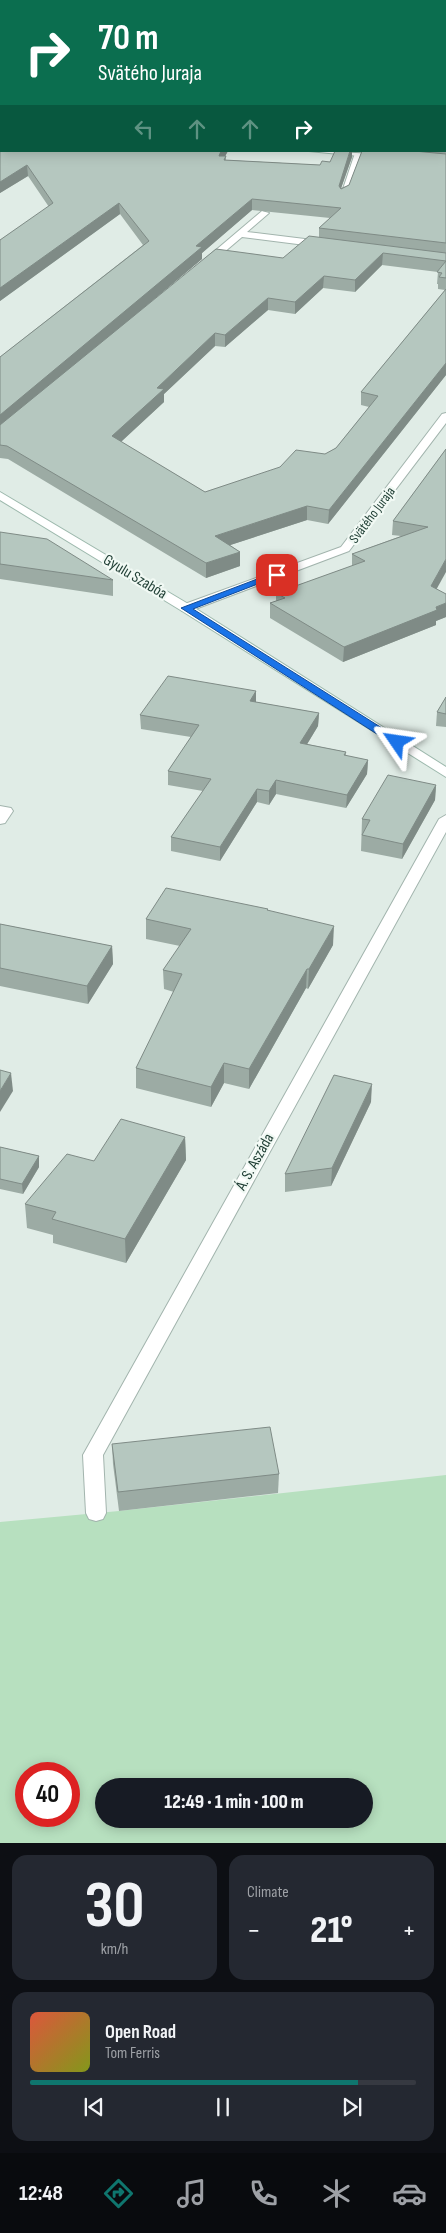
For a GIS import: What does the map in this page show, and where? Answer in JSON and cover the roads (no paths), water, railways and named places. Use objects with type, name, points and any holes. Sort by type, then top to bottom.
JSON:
[{"type":"street","points":[[324,152],[390,157]]},
{"type":"street","points":[[343,196],[358,155]]},
{"type":"street","points":[[198,270],[265,213]]},
{"type":"street","points":[[241,234],[329,245]]},
{"type":"street","name":"Svätého Juraja","points":[[186,608],[345,549],[446,416]]},
{"type":"street","name":"Gyulu Szabóa","points":[[0,495],[186,608],[446,773]]},
{"type":"street","points":[[0,810],[6,811],[0,820]]},
{"type":"street","name":"Á. S. Aszáda","points":[[96,1513],[93,1454],[446,818]]}]
